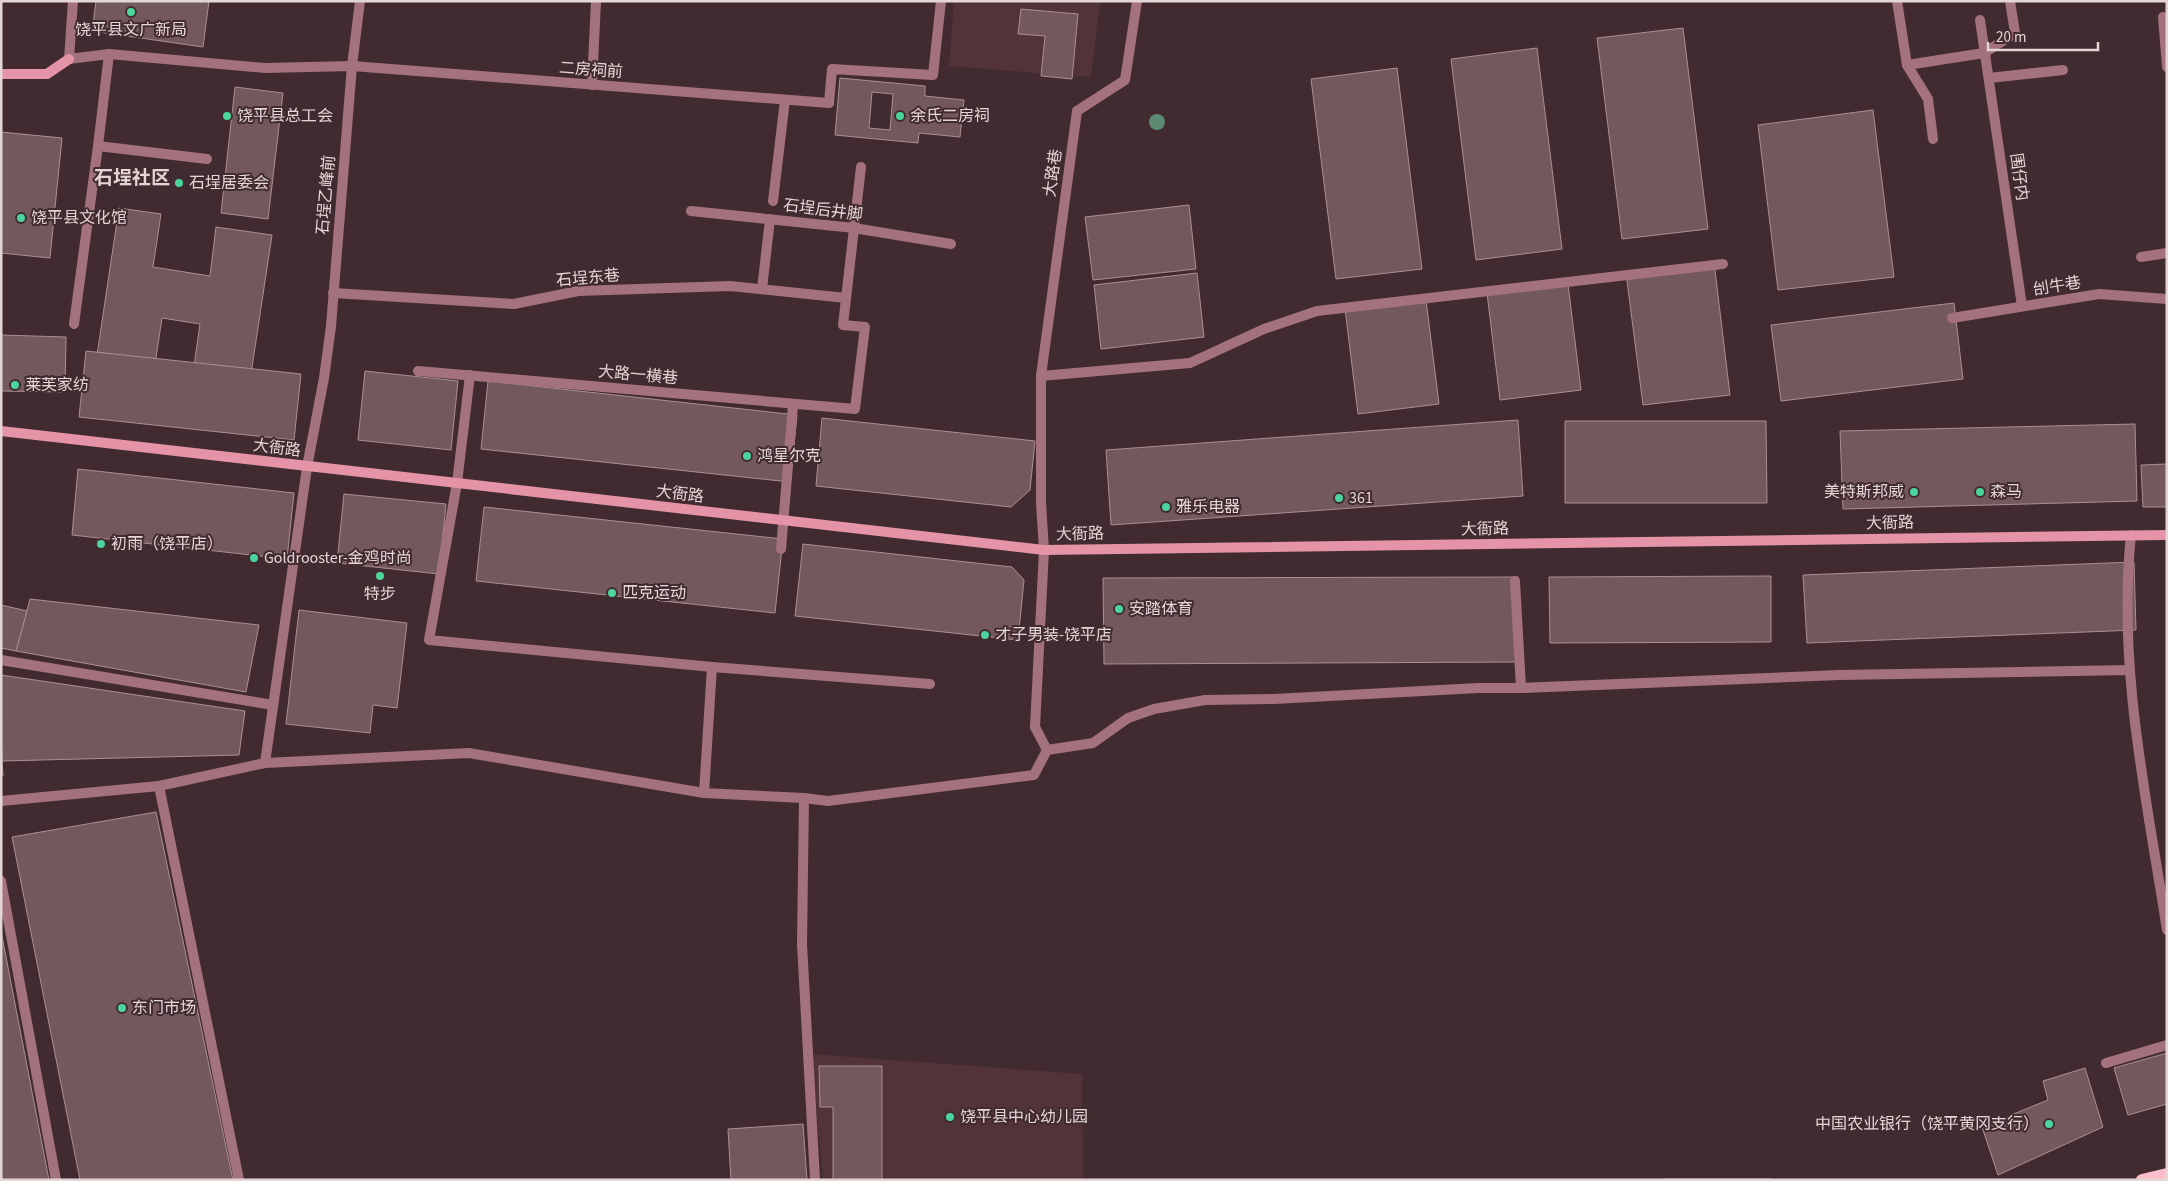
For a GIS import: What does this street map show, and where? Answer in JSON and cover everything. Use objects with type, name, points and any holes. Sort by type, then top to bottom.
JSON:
[{"type":"main road","points":[[1,74],[47,74],[69,59]]},
{"type":"main road","name":"大衙路","points":[[1,431],[784,522],[1044,550],[2167,535]]},
{"type":"main road","points":[[2142,1180],[2167,1174]]},
{"type":"street","points":[[69,59],[73,1]]},
{"type":"street","name":"石埕乙峰前","points":[[265,763],[307,466],[324,378],[331,326],[352,66],[360,1]]},
{"type":"street","points":[[592,85],[596,1]]},
{"type":"street","name":"二房祠前","points":[[69,59],[109,54],[265,68],[352,66],[829,103],[832,69],[933,75],[940,1]]},
{"type":"street","name":"大路巷","points":[[1047,750],[1035,727],[1044,550],[1041,503],[1041,376],[1077,111],[1125,80],[1137,1]]},
{"type":"street","points":[[1897,1],[1907,65],[1928,99],[1933,139]]},
{"type":"street","points":[[1907,65],[1984,53],[2015,33],[2010,1]]},
{"type":"street","points":[[2163,17],[2167,67]]},
{"type":"street","name":"围仔内","points":[[1980,20],[2022,306]]},
{"type":"street","points":[[74,324],[109,54]]},
{"type":"street","points":[[1990,78],[2063,70]]},
{"type":"street","points":[[773,201],[785,100]]},
{"type":"street","points":[[98,146],[207,159]]},
{"type":"street","points":[[846,298],[861,167]]},
{"type":"street","name":"石埕后井脚","points":[[691,211],[854,228],[952,244]]},
{"type":"street","points":[[762,289],[770,219]]},
{"type":"street","points":[[2141,257],[2167,254]]},
{"type":"street","points":[[1041,376],[1190,363],[1264,329],[1317,311],[1723,264]]},
{"type":"street","name":"石埕东巷","points":[[333,293],[514,304],[578,291],[730,286],[846,298]]},
{"type":"street","name":"刣牛巷","points":[[1952,318],[2099,294],[2167,299]]},
{"type":"street","name":"大路一横巷","points":[[418,371],[855,409],[865,327],[843,325],[846,298]]},
{"type":"street","points":[[470,375],[457,483],[429,640],[712,667],[930,684]]},
{"type":"street","points":[[781,549],[793,404]]},
{"type":"street","points":[[2131,535],[2128,569],[2130,670],[2138,743],[2167,930]]},
{"type":"street","points":[[1515,581],[1521,688]]},
{"type":"street","points":[[1,660],[273,705]]},
{"type":"street","points":[[704,793],[712,667]]},
{"type":"street","points":[[1,801],[159,786],[265,763],[469,753],[704,793],[828,801],[1034,775],[1047,750],[1093,743],[1128,718],[1154,709],[1205,700],[1274,699],[1478,688],[1521,688],[1839,675],[2130,670]]},
{"type":"street","points":[[159,786],[239,1180]]},
{"type":"street","points":[[804,798],[802,944],[815,1180]]},
{"type":"street","points":[[1,881],[56,1180]]},
{"type":"street","points":[[2106,1063],[2167,1045]]},
{"type":"shaded area","points":[[954,1],[1100,1],[1091,77],[949,66]]},
{"type":"shaded area","name":"饶平县中心幼儿园","points":[[811,1054],[1082,1074],[1083,1180],[823,1180]]},
{"type":"building","points":[[96,1],[209,1],[203,47],[92,31]]},
{"type":"building","points":[[1021,9],[1078,14],[1072,79],[1041,76],[1045,36],[1018,34]]},
{"type":"building","points":[[1683,28],[1708,229],[1622,239],[1597,38]]},
{"type":"building","points":[[1537,48],[1562,249],[1476,260],[1451,59]]},
{"type":"building","points":[[1397,68],[1422,269],[1336,279],[1311,79]]},
{"type":"building","name":"余氏二房祠","points":[[840,78],[925,86],[925,96],[964,100],[960,137],[919,133],[918,143],[835,135]],"holes":[[[872,92],[893,94],[890,130],[869,128]]]},
{"type":"building","points":[[235,87],[283,93],[268,219],[221,213]]},
{"type":"building","points":[[1873,110],[1894,277],[1778,290],[1758,125]]},
{"type":"building","points":[[1,132],[62,138],[50,258],[1,253]]},
{"type":"building","points":[[1189,205],[1196,269],[1093,280],[1085,217]]},
{"type":"building","points":[[119,208],[161,214],[153,267],[210,276],[216,227],[272,235],[251,374],[194,366],[200,324],[162,318],[155,364],[97,355]]},
{"type":"building","points":[[1714,262],[1730,395],[1643,405],[1626,273]]},
{"type":"building","points":[[1197,273],[1204,337],[1101,349],[1094,285]]},
{"type":"building","points":[[1568,284],[1581,390],[1500,400],[1487,293]]},
{"type":"building","points":[[1426,300],[1439,404],[1358,414],[1345,309]]},
{"type":"building","points":[[1954,303],[1963,379],[1781,401],[1771,325]]},
{"type":"building","points":[[1,335],[66,337],[65,392],[1,391]]},
{"type":"building","points":[[86,351],[301,374],[294,440],[79,417]]},
{"type":"building","points":[[365,371],[458,381],[451,450],[358,440]]},
{"type":"building","points":[[488,381],[797,415],[790,482],[481,449]]},
{"type":"building","points":[[822,418],[1035,441],[1030,490],[1011,507],[816,486]]},
{"type":"building","points":[[1518,420],[1523,496],[1111,525],[1106,450]]},
{"type":"building","points":[[1565,421],[1766,421],[1767,503],[1565,503]]},
{"type":"building","points":[[2135,424],[2137,501],[1843,509],[1840,431]]},
{"type":"building","points":[[2167,464],[2167,507],[2143,507],[2141,465]]},
{"type":"building","points":[[78,469],[294,493],[287,559],[72,535]]},
{"type":"building","points":[[344,494],[446,504],[439,574],[337,563]]},
{"type":"building","points":[[484,507],[783,539],[775,613],[476,581]]},
{"type":"building","points":[[803,544],[1012,567],[1024,580],[1018,640],[795,616]]},
{"type":"building","points":[[2134,562],[2136,630],[1807,643],[1803,575]]},
{"type":"building","points":[[1771,576],[1771,642],[1550,643],[1549,577]]},
{"type":"building","points":[[1518,577],[1518,662],[1104,664],[1103,578]]},
{"type":"building","points":[[30,599],[259,625],[246,692],[16,651]]},
{"type":"building","points":[[1,605],[27,611],[16,651],[1,648]]},
{"type":"building","points":[[299,610],[407,623],[397,708],[373,705],[370,733],[286,724]]},
{"type":"building","points":[[1,675],[245,711],[239,755],[2,761]]},
{"type":"building","points":[[1,750],[2,761],[3,776],[1,776]]},
{"type":"building","name":"东门市场","points":[[156,812],[233,1180],[80,1180],[12,837]]},
{"type":"building","points":[[1,931],[49,1180],[1,1180]]},
{"type":"building","points":[[2167,1053],[2167,1104],[2128,1115],[2114,1068]]},
{"type":"building","points":[[819,1066],[882,1066],[882,1180],[833,1180],[833,1107],[820,1107]]},
{"type":"building","points":[[2085,1068],[2103,1127],[1998,1175],[1982,1127],[2048,1100],[2043,1081]]},
{"type":"building","points":[[803,1124],[807,1180],[731,1180],[728,1129]]},
{"type":"building","points":[[1771,1179],[1771,1180],[1665,1180]]},
{"type":"place","name":"饶平县文广新局","points":[[131,12]]},
{"type":"place","name":"饶平县总工会","points":[[227,116]]},
{"type":"place","name":"余氏二房祠","points":[[900,116]]},
{"type":"place","name":"石埕居委会","points":[[179,183]]},
{"type":"place","name":"饶平县文化馆","points":[[21,218]]},
{"type":"place","name":"莱芙家纺","points":[[15,385]]},
{"type":"place","name":"鸿星尔克","points":[[747,456]]},
{"type":"place","name":"美特斯邦威","points":[[1914,492]]},
{"type":"place","name":"森马","points":[[1980,492]]},
{"type":"place","name":"361","points":[[1339,498]]},
{"type":"place","name":"雅乐电器","points":[[1166,507]]},
{"type":"place","name":"初雨（饶平店）","points":[[101,544]]},
{"type":"place","name":"Goldrooster-金鸡时尚","points":[[254,558]]},
{"type":"place","name":"特步","points":[[380,576]]},
{"type":"place","name":"匹克运动","points":[[612,593]]},
{"type":"place","name":"安踏体育","points":[[1119,609]]},
{"type":"place","name":"才子男装-饶平店","points":[[985,635]]},
{"type":"place","name":"东门市场","points":[[122,1008]]},
{"type":"place","name":"饶平县中心幼儿园","points":[[950,1117]]},
{"type":"place","name":"中国农业银行（饶平黄冈支行）","points":[[2049,1124]]},
{"type":"district","name":"石埕社区","points":[[132,178]]}]
